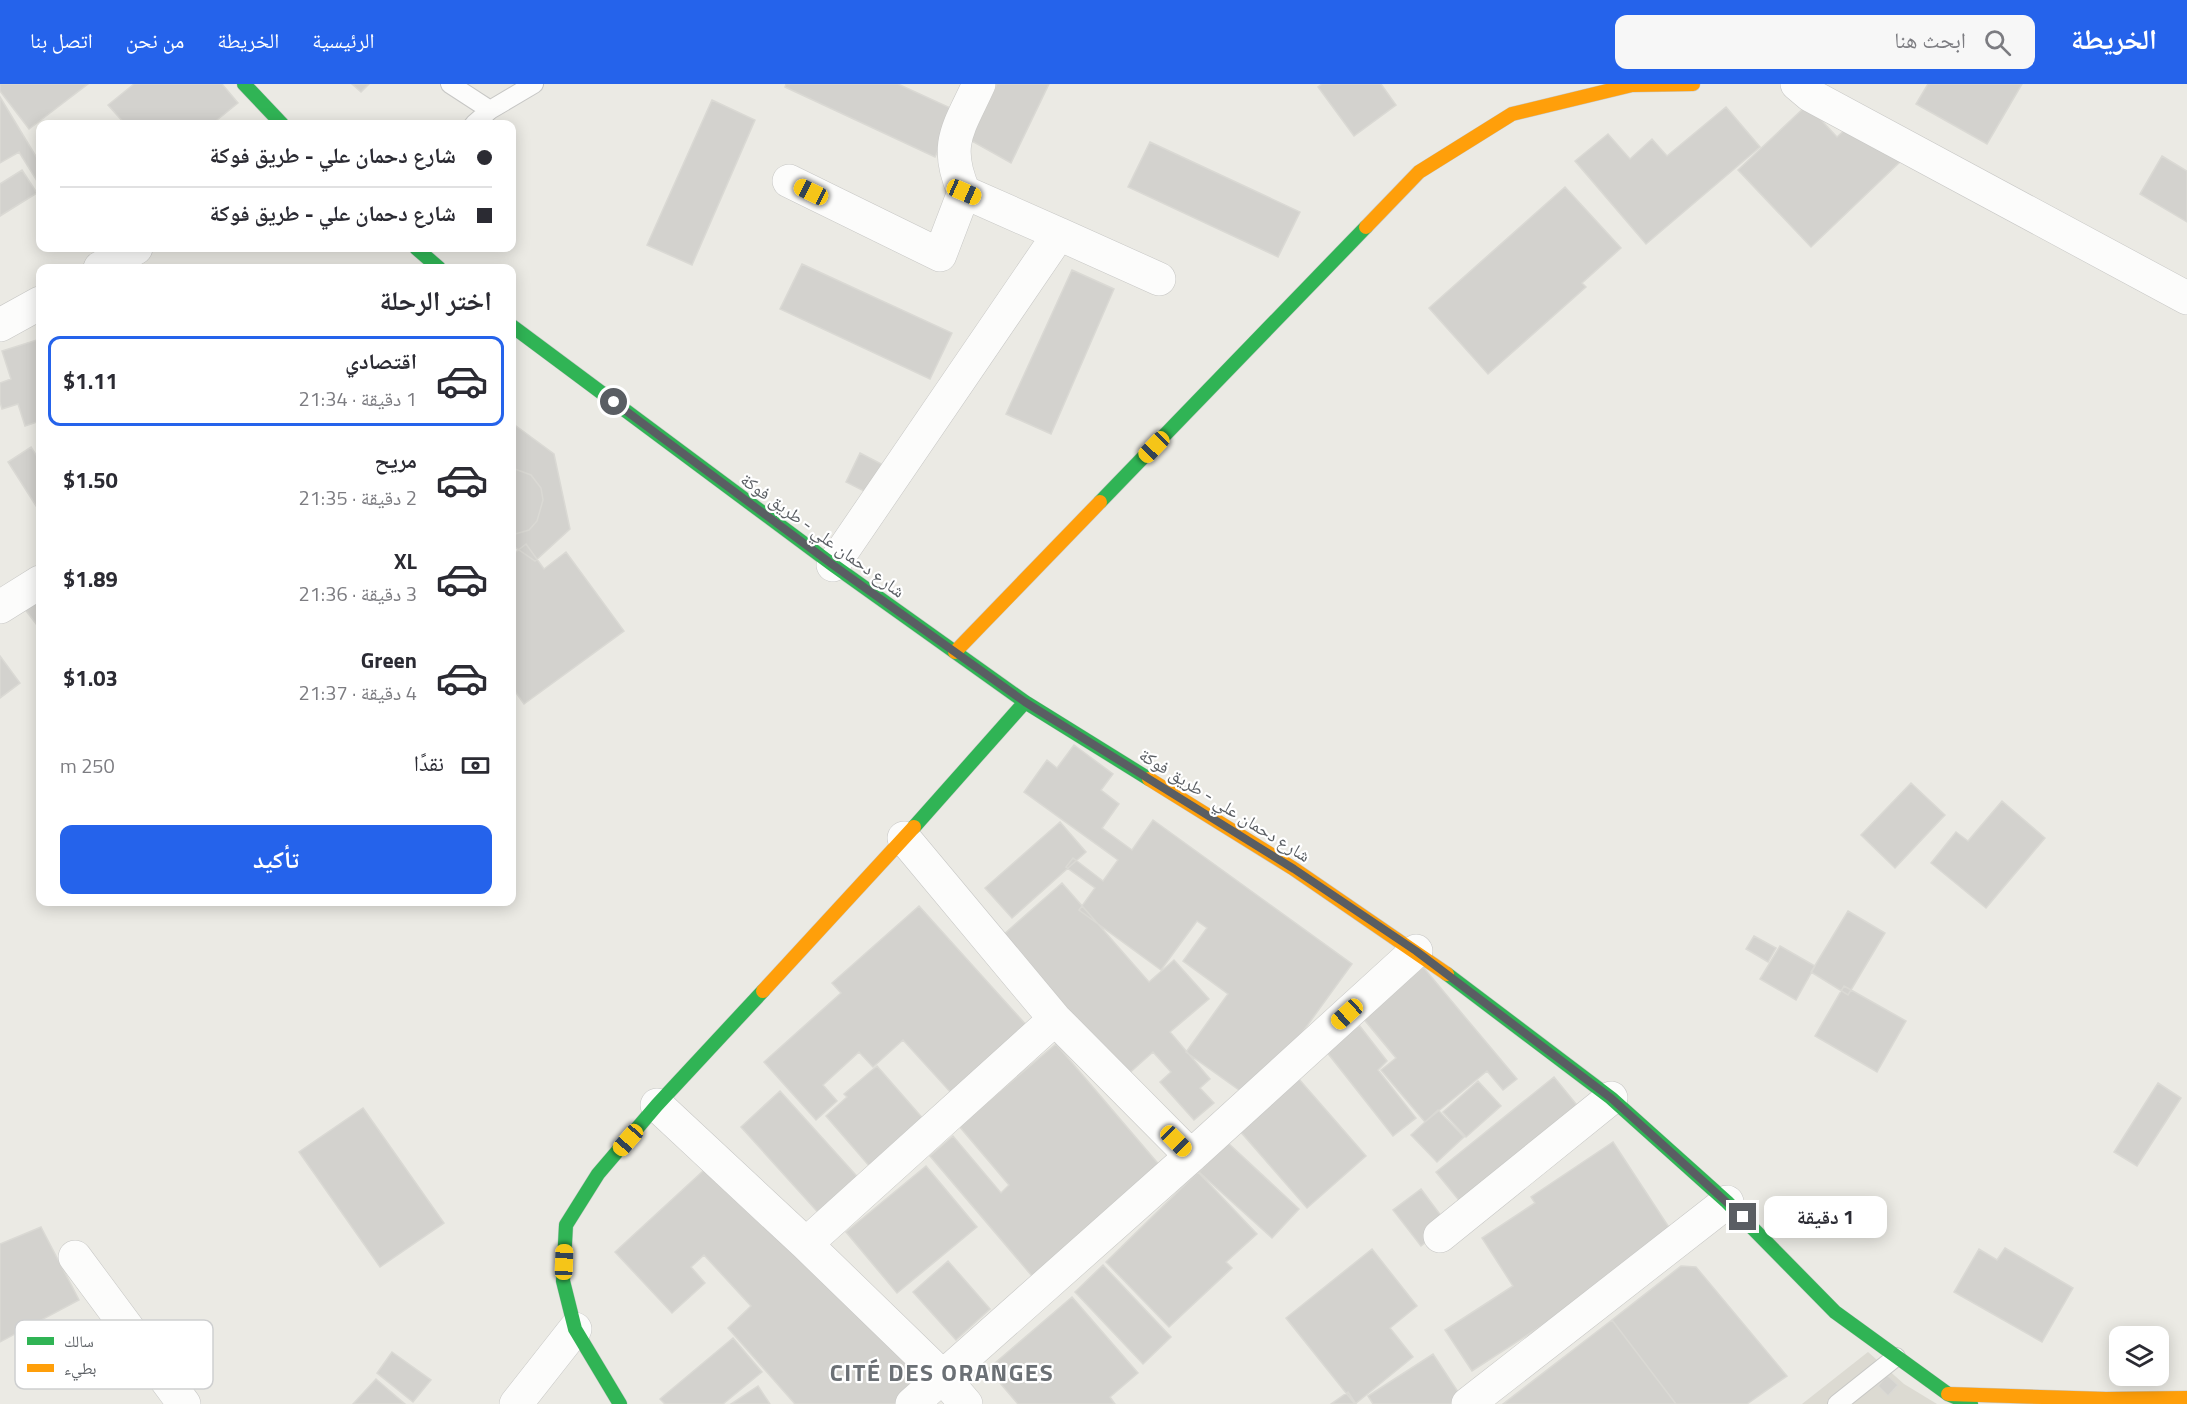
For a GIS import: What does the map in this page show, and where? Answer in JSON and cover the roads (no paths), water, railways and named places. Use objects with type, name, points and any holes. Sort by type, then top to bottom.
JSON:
[{"type":"main road","points":[[244,84],[278,120]]},
{"type":"main road","points":[[955,652],[1419,172],[1512,114],[1632,85],[1693,84]]},
{"type":"main road","points":[[421,252],[434,264]]},
{"type":"main road","name":"شارع دحمان علي - طريق فوكة","points":[[516,329],[833,565],[1025,702],[1294,869],[1416,951],[1611,1098],[1727,1202],[1835,1312],[1948,1394],[1971,1404]]},
{"type":"main road","points":[[620,1404],[575,1329],[563,1281],[566,1226],[598,1174],[657,1105],[904,838],[1025,702]]},
{"type":"main road","points":[[1948,1394],[2106,1399],[2187,1398]]},
{"type":"street","points":[[980,84],[954,141],[953,169],[964,192],[1159,279]]},
{"type":"street","points":[[1797,84],[1809,95],[2187,298]]},
{"type":"street","points":[[789,181],[940,255],[964,192]]},
{"type":"street","points":[[833,565],[1059,234]]},
{"type":"street","points":[[107,264],[129,252]]},
{"type":"street","points":[[0,325],[36,305]]},
{"type":"street","points":[[0,608],[36,585]]},
{"type":"street","points":[[904,838],[1055,1019],[1191,1156]]},
{"type":"street","points":[[912,1404],[1191,1156],[1416,951]]},
{"type":"street","points":[[806,1244],[1055,1019]]},
{"type":"street","points":[[1440,1236],[1611,1098]]},
{"type":"street","points":[[657,1105],[806,1244],[942,1376],[966,1404]]},
{"type":"street","points":[[1468,1404],[1727,1202]]},
{"type":"street","points":[[75,1257],[122,1320]]},
{"type":"street","points":[[516,1404],[575,1329]]},
{"type":"street","points":[[173,1389],[184,1404]]},
{"type":"lane","points":[[450,84],[490,110]]},
{"type":"lane","points":[[479,120],[490,110],[534,84]]},
{"type":"lane","points":[[1837,1404],[1896,1358]]},
{"type":"district","name":"CITÉ DES ORANGES","points":[[942,1372]]}]
